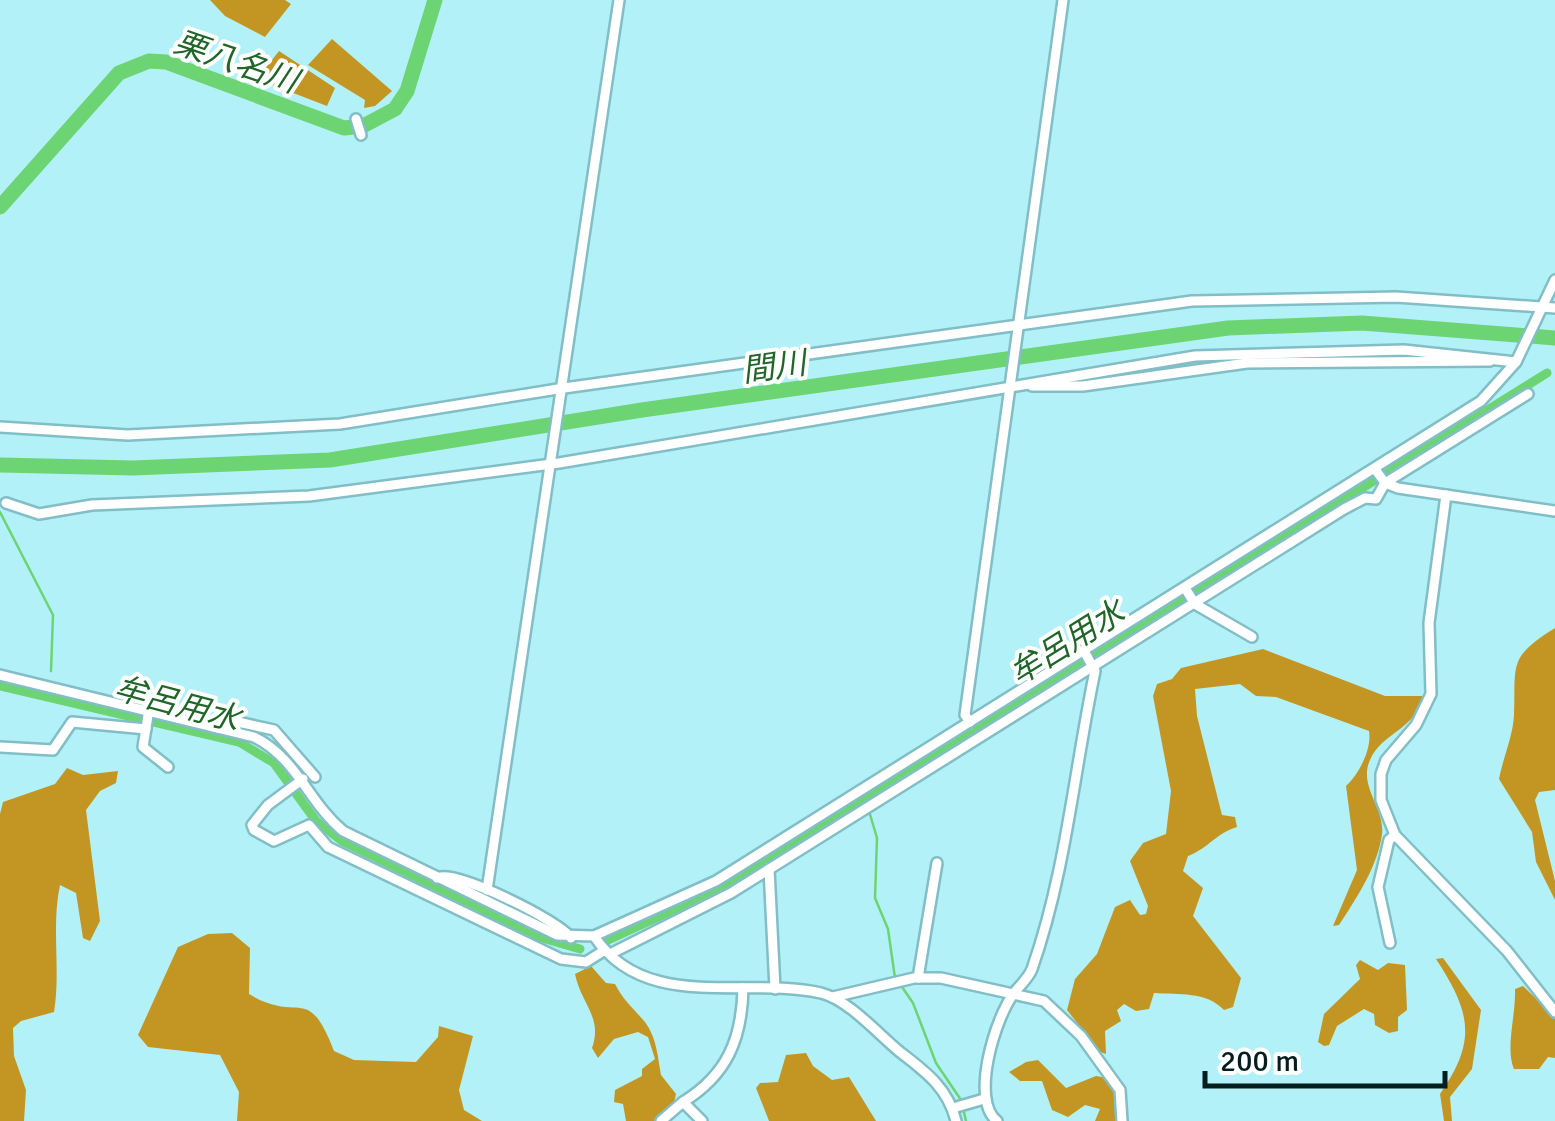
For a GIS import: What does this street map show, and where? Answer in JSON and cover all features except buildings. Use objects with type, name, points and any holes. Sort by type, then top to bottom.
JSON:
[{"type":"street","points":[[487,890],[619,0]]},
{"type":"street","points":[[970,722],[966,715],[1063,0]]},
{"type":"street","points":[[357,120],[361,135]]},
{"type":"street","points":[[0,747],[53,750],[72,722],[148,720],[228,728],[269,744],[301,781],[328,847],[501,920],[571,938],[594,936],[716,881],[868,799],[1344,509],[1481,402],[1517,360],[1547,308],[1555,280]]},
{"type":"street","points":[[0,427],[76,434],[238,431],[340,424],[1150,306],[1258,297],[1377,296],[1547,308]]},
{"type":"street","points":[[6,503],[39,514],[92,506],[309,496],[552,462],[1025,383],[1083,386],[1247,364],[1517,360]]},
{"type":"street","points":[[301,781],[268,805],[252,826],[254,830],[270,840],[306,824],[368,844],[437,878],[561,959],[586,962],[770,869],[970,722],[1186,590],[1528,394]]},
{"type":"street","points":[[1379,482],[1555,510]]},
{"type":"street","points":[[1446,495],[1429,622],[1431,694],[1416,725],[1386,760],[1379,785],[1395,835],[1506,952],[1555,1012]]},
{"type":"street","points":[[1186,590],[1194,603],[1252,637]]},
{"type":"street","points":[[997,1121],[988,1114],[984,1099],[992,1046],[1014,992],[1030,973],[1066,851],[1092,665],[1085,653]]},
{"type":"street","points":[[0,675],[148,720]]},
{"type":"street","points":[[148,720],[142,747],[168,767]]},
{"type":"street","points":[[228,728],[238,722],[274,730],[314,777]]},
{"type":"street","points":[[1390,943],[1378,887],[1388,840],[1395,835]]},
{"type":"street","points":[[918,978],[936,863]]},
{"type":"street","points":[[770,869],[775,990]]},
{"type":"street","points":[[437,878],[454,876],[487,890],[555,924],[571,938]]},
{"type":"street","points":[[594,936],[634,973],[656,983],[775,990],[833,998],[918,978],[966,981],[1014,992],[1051,1005],[1081,1036],[1120,1090],[1122,1121]]},
{"type":"street","points":[[660,1121],[729,1060],[741,1026],[743,988]]},
{"type":"street","points":[[833,998],[959,1105]]},
{"type":"street","points":[[959,1105],[984,1099]]},
{"type":"street","points":[[683,1102],[702,1121]]},
{"type":"street","points":[[956,1121],[959,1105]]},
{"type":"shaded area","points":[[210,0],[285,0],[291,4],[265,37],[225,16]]},
{"type":"shaded area","points":[[332,39],[392,91],[375,106],[364,108],[365,100],[308,65]]},
{"type":"shaded area","points":[[279,51],[335,88],[327,106],[257,79]]},
{"type":"shaded area","points":[[1555,628],[1555,790],[1539,792],[1535,800],[1555,881],[1555,900],[1536,862],[1532,832],[1499,779],[1513,723],[1517,664],[1529,647]]},
{"type":"shaded area","points":[[1263,649],[1385,696],[1423,696],[1414,716],[1375,751],[1367,770],[1382,824],[1376,858],[1339,925],[1333,926],[1357,870],[1346,786],[1364,761],[1369,731],[1276,697],[1256,696],[1240,684],[1195,689],[1197,716],[1222,815],[1235,817],[1237,827],[1188,856],[1183,871],[1203,888],[1193,916],[1241,978],[1233,1007],[1224,1010],[1209,1000],[1182,994],[1154,993],[1149,1009],[1136,1011],[1124,1004],[1117,1010],[1121,1021],[1105,1031],[1106,1054],[1100,1052],[1067,1010],[1075,979],[1097,954],[1115,907],[1130,900],[1140,915],[1146,914],[1148,906],[1130,861],[1143,843],[1166,834],[1171,791],[1153,696],[1157,684],[1172,679],[1181,668]]},
{"type":"shaded area","points":[[67,768],[83,775],[118,771],[116,783],[100,791],[86,810],[100,921],[90,941],[83,938],[76,893],[60,885],[54,1012],[21,1021],[13,1028],[14,1056],[26,1090],[24,1121],[0,1121],[0,814],[3,802],[55,784]]},
{"type":"shaded area","points":[[232,933],[250,948],[249,994],[280,1006],[309,1010],[325,1030],[334,1051],[354,1060],[416,1062],[438,1037],[439,1026],[473,1036],[459,1090],[464,1110],[482,1121],[237,1121],[239,1092],[220,1055],[148,1047],[138,1035],[178,947],[208,934]]},
{"type":"shaded area","points":[[1443,958],[1481,1010],[1472,1069],[1450,1097],[1452,1121],[1444,1121],[1440,1094],[1460,1057],[1465,1026],[1456,994],[1436,959]]},
{"type":"shaded area","points":[[1360,960],[1378,970],[1388,963],[1405,965],[1407,1010],[1398,1017],[1398,1031],[1389,1033],[1375,1025],[1374,1014],[1364,1009],[1337,1026],[1329,1045],[1324,1046],[1318,1042],[1324,1014],[1360,979],[1356,965]]},
{"type":"shaded area","points":[[591,966],[606,983],[615,984],[652,1035],[661,1075],[676,1094],[674,1103],[656,1121],[626,1121],[623,1104],[614,1102],[615,1090],[642,1076],[642,1069],[655,1059],[648,1037],[638,1032],[614,1039],[598,1058],[592,1048],[593,1019],[575,974]]},
{"type":"shaded area","points":[[1523,986],[1555,1017],[1555,1058],[1548,1057],[1539,1069],[1514,1069],[1512,1061],[1515,989]]},
{"type":"shaded area","points":[[806,1053],[813,1066],[832,1080],[849,1077],[876,1121],[769,1121],[756,1088],[760,1083],[778,1082],[786,1055]]},
{"type":"shaded area","points":[[1038,1060],[1066,1088],[1096,1076],[1108,1078],[1117,1093],[1117,1121],[1095,1121],[1100,1109],[1085,1105],[1068,1117],[1052,1110],[1042,1081],[1020,1081],[1009,1072]]},
{"type":"waterway","name":"栗八名川","points":[[0,207],[119,73],[149,61],[166,62],[344,128],[363,126],[395,109],[407,91],[435,0]]},
{"type":"waterway","name":"間川","points":[[0,465],[133,468],[330,460],[642,410],[1228,328],[1362,323],[1555,338]]},
{"type":"waterway","name":"牟呂用水","points":[[606,941],[717,890],[1547,373]]},
{"type":"waterway","points":[[0,512],[53,615],[51,671]]},
{"type":"waterway","name":"牟呂用水","points":[[0,686],[239,742],[274,763],[316,821],[342,841],[539,937],[580,949]]},
{"type":"waterway","points":[[869,811],[877,838],[875,898],[888,929],[895,978]]},
{"type":"waterway","points":[[900,984],[913,1003],[936,1063],[961,1100]]},
{"type":"waterway","points":[[963,1108],[966,1121]]}]
